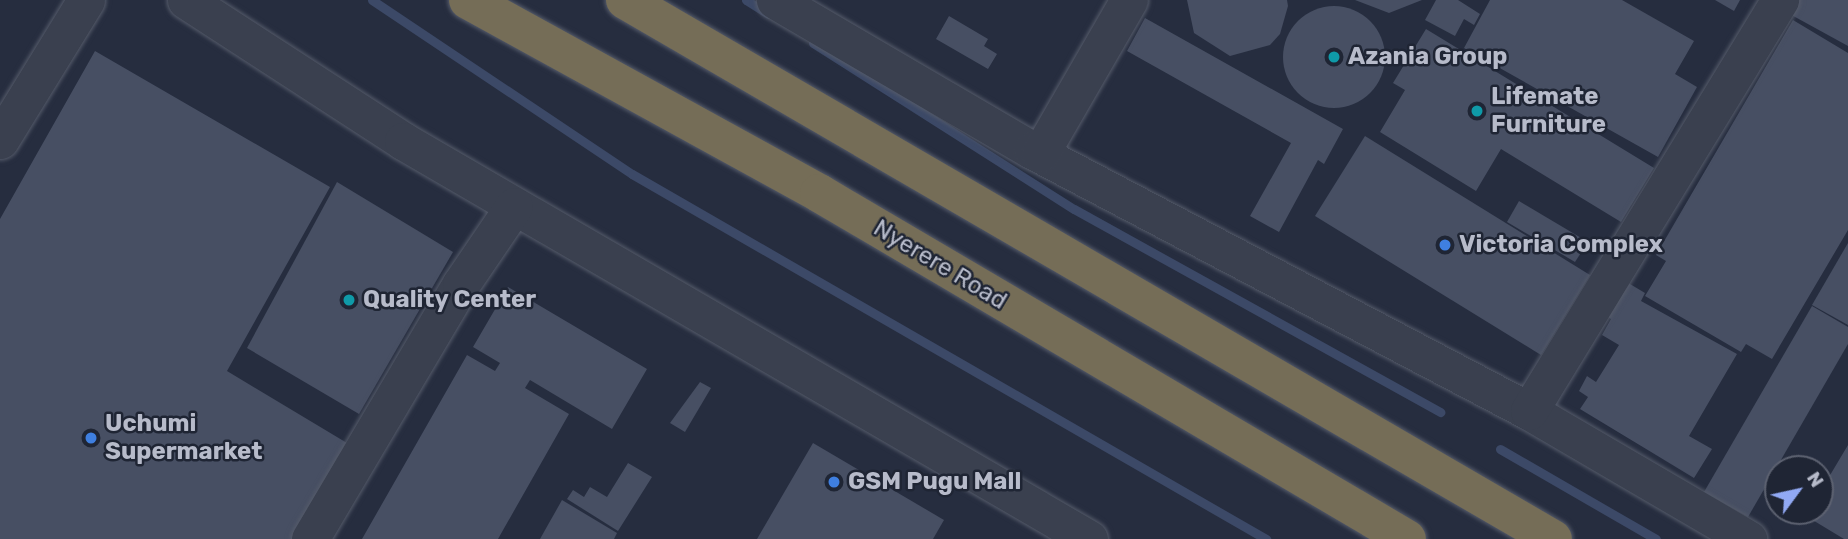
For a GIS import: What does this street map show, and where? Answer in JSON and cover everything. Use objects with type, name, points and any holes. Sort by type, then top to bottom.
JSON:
[{"type":"highway","name":"Nyerere Road","points":[[468,0],[819,193],[1407,539]]},
{"type":"highway","points":[[625,0],[1553,539]]},
{"type":"street","points":[[0,141],[86,0]]},
{"type":"street","points":[[186,0],[403,141],[1089,539]]},
{"type":"street","points":[[775,0],[1040,154],[1529,411],[1748,539]]},
{"type":"street","points":[[1040,154],[1129,0]]},
{"type":"street","points":[[1529,411],[1780,0]]},
{"type":"street","points":[[310,539],[461,284],[514,206]]},
{"type":"building","name":"Azania Group","points":[[1187,0],[1287,0],[1288,6],[1280,34],[1270,45],[1230,56],[1194,33]]},
{"type":"building","points":[[1355,0],[1422,0],[1389,13]]},
{"type":"building","points":[[1436,0],[1458,0],[1480,14],[1474,25],[1464,19],[1455,36],[1425,20]]},
{"type":"building","points":[[1490,0],[1622,0],[1694,41],[1675,74],[1697,87],[1658,157],[1464,48]]},
{"type":"building","points":[[1715,0],[1740,0],[1734,11]]},
{"type":"building","points":[[1792,0],[1848,0],[1848,46],[1786,12]]},
{"type":"building","name":"Azania Group","points":[[1334,6],[1353,10],[1370,21],[1381,38],[1385,57],[1381,76],[1370,93],[1353,104],[1334,108],[1315,104],[1298,93],[1287,76],[1283,57],[1287,38],[1298,21],[1315,10]]},
{"type":"building","points":[[949,16],[988,39],[984,46],[997,54],[988,69],[936,39]]},
{"type":"building","points":[[1145,18],[1343,129],[1324,164],[1318,160],[1279,232],[1250,216],[1291,143],[1127,51]]},
{"type":"building","points":[[1793,20],[1848,53],[1848,230],[1772,359],[1746,344],[1741,352],[1645,296],[1666,261],[1656,255]]},
{"type":"building","name":"Lifemate Furniture","points":[[1426,29],[1654,168],[1621,222],[1501,149],[1476,191],[1380,132],[1405,90],[1393,83]]},
{"type":"building","points":[[95,51],[330,187],[227,371],[347,443],[292,539],[0,539],[0,219]]},
{"type":"building","points":[[1365,136],[1590,275],[1541,355],[1315,216]]},
{"type":"building","name":"Quality Center","points":[[337,182],[453,252],[359,414],[247,348]]},
{"type":"building","name":"Lifemate Furniture","points":[[1519,201],[1588,242],[1575,262],[1507,222]]},
{"type":"building","points":[[1848,243],[1848,325],[1812,305]]},
{"type":"building","points":[[1625,281],[1645,293],[1641,301],[1737,354],[1689,436],[1712,449],[1694,478],[1580,409],[1588,397],[1579,391],[1587,376],[1596,382],[1619,345],[1602,335],[1611,319],[1604,314]]},
{"type":"building","points":[[508,287],[647,369],[612,429],[530,380],[525,388],[569,414],[498,539],[362,539],[467,355],[495,371],[500,363],[473,347]]},
{"type":"building","points":[[1812,306],[1848,327],[1848,344],[1784,455],[1764,455],[1764,489],[1748,517],[1704,492]]},
{"type":"building","points":[[700,382],[711,388],[685,432],[670,423]]},
{"type":"building","name":"GSM Pugu Mall","points":[[813,443],[944,520],[933,539],[757,539]]},
{"type":"building","points":[[1848,445],[1848,539],[1821,525],[1834,525],[1834,468]]},
{"type":"building","points":[[628,463],[652,477],[618,531],[567,499],[573,490],[584,497],[590,487],[607,497]]},
{"type":"building","points":[[562,500],[617,533],[614,539],[540,539]]},
{"type":"waterway","points":[[372,0],[632,174],[1266,539]]},
{"type":"waterway","points":[[746,0],[768,14]]},
{"type":"waterway","points":[[813,43],[1074,209],[1440,412]]},
{"type":"waterway","points":[[1500,449],[1656,539]]},
{"type":"place","name":"Azania Group","points":[[1334,57]]},
{"type":"place","name":"Lifemate Furniture","points":[[1477,111]]},
{"type":"place","name":"Victoria Complex","points":[[1445,245]]},
{"type":"place","name":"Quality Center","points":[[349,300]]},
{"type":"place","name":"Uchumi Supermarket","points":[[91,438]]},
{"type":"place","name":"GSM Pugu Mall","points":[[834,482]]}]
